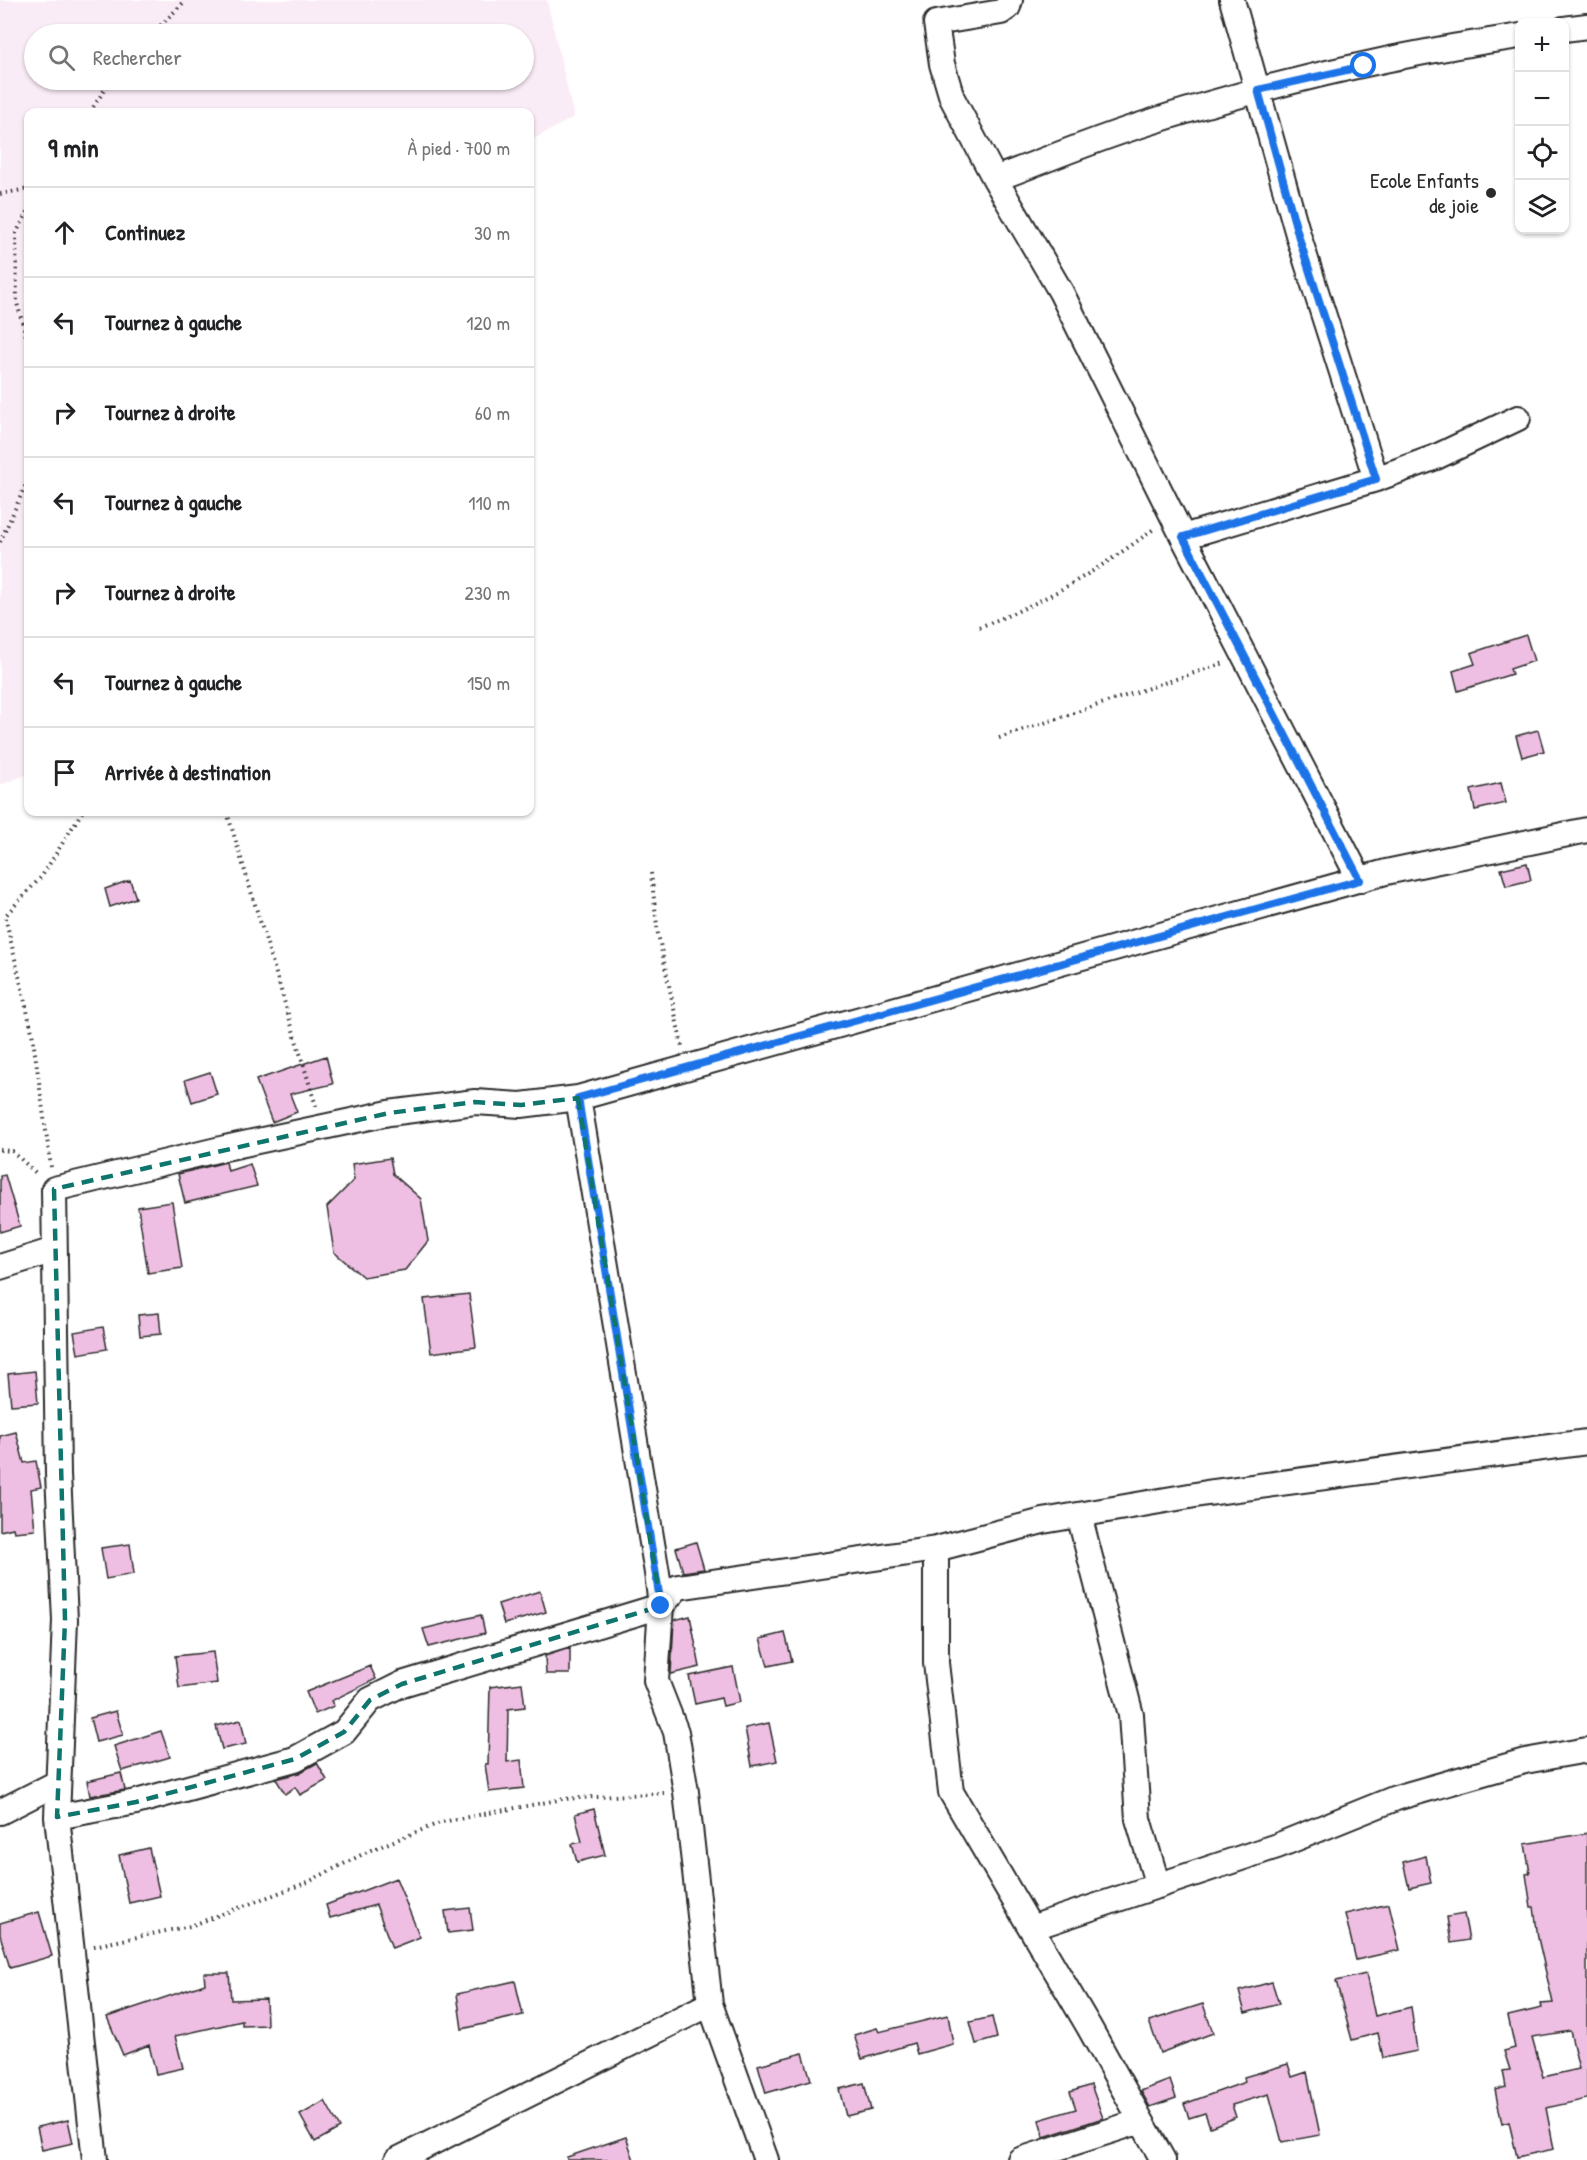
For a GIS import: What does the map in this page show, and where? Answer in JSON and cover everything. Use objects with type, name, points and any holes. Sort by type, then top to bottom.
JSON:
[{"type":"street","points":[[1010,0],[1008,7],[1001,12],[936,23],[942,64],[952,98],[995,179],[1061,292],[1183,537],[1360,880]]},
{"type":"street","points":[[1232,0],[1299,238],[1376,479]]},
{"type":"street","points":[[1569,28],[1587,26]]},
{"type":"street","points":[[995,179],[1134,127],[1258,90],[1440,48],[1515,37]]},
{"type":"street","points":[[1183,537],[1376,479],[1436,457],[1518,418]]},
{"type":"street","points":[[95,2160],[57,1817],[65,1620],[58,1474],[54,1189],[388,1113],[475,1102],[521,1105],[578,1098],[1360,880],[1587,830]]},
{"type":"street","points":[[578,1098],[661,1606],[656,1681],[676,1732],[686,1792],[701,1941],[711,2004],[766,2160]]},
{"type":"street","points":[[0,1267],[54,1250]]},
{"type":"street","points":[[57,1817],[136,1802],[295,1758],[344,1732],[370,1700],[402,1684],[661,1606],[678,1587],[936,1549],[1043,1521],[1206,1493],[1587,1442]]},
{"type":"street","points":[[1080,1515],[1131,1715],[1138,1819],[1158,1886]]},
{"type":"street","points":[[936,1549],[936,1664],[951,1792],[1163,2160]]},
{"type":"street","points":[[1031,1928],[1277,1846],[1396,1798],[1525,1761],[1587,1750]]},
{"type":"street","points":[[0,1812],[57,1783]]},
{"type":"street","points":[[397,2160],[711,2004]]},
{"type":"street","points":[[1020,2160],[1141,2121]]},
{"type":"path","points":[[162,24],[186,0]]},
{"type":"path","points":[[93,108],[104,90]]},
{"type":"path","points":[[0,194],[24,190]]},
{"type":"path","points":[[24,219],[16,233],[17,303],[24,328]]},
{"type":"path","points":[[0,542],[24,489]]},
{"type":"path","points":[[979,627],[1029,609],[1116,558],[1172,515]]},
{"type":"path","points":[[999,738],[1204,672],[1244,655]]},
{"type":"path","points":[[54,1189],[32,1032],[5,916],[42,876],[80,816]]},
{"type":"path","points":[[228,816],[322,1127]]},
{"type":"path","points":[[651,873],[658,934],[687,1067]]},
{"type":"path","points":[[0,1150],[12,1151],[54,1189]]},
{"type":"path","points":[[73,1951],[190,1926],[308,1882],[370,1850],[442,1822],[563,1799],[686,1792]]},
{"type":"highlighted area","points":[[578,1098],[661,1606],[402,1684],[370,1700],[344,1732],[295,1759],[136,1802],[57,1817],[65,1620],[54,1189],[389,1113],[475,1102],[521,1105]]},
{"type":"shaded area","points":[[0,0],[547,0],[574,117],[534,139],[534,108],[24,108],[24,776],[0,785]]},
{"type":"building","points":[[1526,635],[1534,661],[1510,669],[1512,674],[1458,691],[1453,671],[1475,664],[1471,653]]},
{"type":"building","points":[[1538,730],[1544,751],[1522,757],[1516,736]]},
{"type":"building","points":[[1501,783],[1506,803],[1475,810],[1471,790]]},
{"type":"building","points":[[1527,863],[1531,880],[1506,886],[1501,869]]},
{"type":"building","points":[[130,880],[136,898],[110,907],[105,889]]},
{"type":"building","points":[[326,1056],[333,1084],[290,1094],[297,1112],[272,1122],[256,1080]]},
{"type":"building","points":[[210,1072],[217,1094],[192,1102],[185,1080]]},
{"type":"building","points":[[390,1158],[393,1174],[421,1199],[428,1241],[405,1270],[363,1277],[334,1252],[327,1207],[354,1180],[352,1164]]},
{"type":"building","points":[[226,1162],[228,1171],[250,1164],[257,1186],[185,1203],[178,1174]]},
{"type":"building","points":[[5,1175],[20,1226],[0,1232],[0,1176]]},
{"type":"building","points":[[172,1202],[182,1268],[148,1273],[138,1207]]},
{"type":"building","points":[[469,1294],[476,1347],[431,1353],[424,1299]]},
{"type":"building","points":[[159,1313],[161,1334],[140,1336],[138,1315]]},
{"type":"building","points":[[103,1327],[107,1349],[78,1354],[74,1332]]},
{"type":"building","points":[[35,1371],[38,1403],[11,1405],[8,1374]]},
{"type":"building","points":[[16,1432],[24,1463],[36,1461],[41,1487],[31,1489],[35,1530],[14,1532],[13,1528],[0,1531],[0,1436]]},
{"type":"building","points":[[696,1542],[704,1569],[683,1572],[676,1548]]},
{"type":"building","points":[[130,1544],[134,1574],[106,1579],[101,1548]]},
{"type":"building","points":[[540,1591],[546,1612],[504,1624],[498,1604]]},
{"type":"building","points":[[481,1615],[485,1633],[429,1647],[423,1629]]},
{"type":"building","points":[[690,1616],[700,1667],[671,1674],[674,1620]]},
{"type":"building","points":[[785,1633],[792,1661],[768,1666],[760,1639]]},
{"type":"building","points":[[570,1648],[570,1674],[546,1674],[545,1656]]},
{"type":"building","points":[[213,1652],[217,1683],[179,1688],[175,1656]]},
{"type":"building","points":[[370,1666],[376,1679],[331,1701],[334,1706],[315,1714],[306,1692]]},
{"type":"building","points":[[733,1667],[740,1702],[723,1706],[721,1698],[695,1704],[689,1676]]},
{"type":"building","points":[[522,1683],[525,1707],[508,1709],[507,1762],[521,1760],[524,1788],[489,1792],[485,1764],[488,1764],[490,1687]]},
{"type":"building","points":[[116,1711],[123,1735],[96,1742],[90,1718]]},
{"type":"building","points":[[241,1720],[246,1744],[222,1749],[216,1726]]},
{"type":"building","points":[[769,1723],[777,1761],[752,1766],[745,1728]]},
{"type":"building","points":[[161,1731],[170,1757],[122,1771],[114,1746]]},
{"type":"building","points":[[317,1763],[327,1780],[300,1795],[295,1787],[285,1794],[276,1779],[299,1773]]},
{"type":"building","points":[[121,1773],[125,1790],[90,1796],[87,1781]]},
{"type":"building","points":[[594,1809],[605,1855],[577,1862],[572,1844],[582,1842],[575,1814]]},
{"type":"building","points":[[1587,1833],[1587,2099],[1546,2108],[1554,2149],[1517,2157],[1509,2122],[1502,2124],[1495,2090],[1506,2087],[1503,2071],[1510,2070],[1504,2051],[1515,2048],[1508,2016],[1542,2008],[1541,2004],[1553,2003],[1538,1938],[1534,1907],[1531,1907],[1526,1874],[1530,1873],[1525,1844]],"holes":[[[1570,2031],[1579,2069],[1543,2077],[1532,2037]]]},
{"type":"building","points":[[149,1848],[160,1896],[129,1903],[119,1855]]},
{"type":"building","points":[[1426,1856],[1431,1883],[1409,1888],[1403,1862]]},
{"type":"building","points":[[396,1878],[420,1937],[392,1948],[376,1905],[330,1918],[326,1905]]},
{"type":"building","points":[[1389,1904],[1400,1950],[1356,1960],[1345,1914]]},
{"type":"building","points":[[470,1908],[473,1930],[448,1933],[445,1911]]},
{"type":"building","points":[[39,1912],[52,1956],[10,1968],[0,1935],[0,1923]]},
{"type":"building","points":[[1464,1914],[1469,1940],[1451,1943],[1447,1917]]},
{"type":"building","points":[[204,1973],[229,1973],[231,2000],[266,1999],[267,2025],[242,2026],[242,2021],[175,2036],[183,2068],[156,2074],[149,2045],[123,2055],[107,2017],[205,1984]]},
{"type":"building","points":[[1366,1974],[1375,2016],[1411,2007],[1417,2051],[1383,2058],[1378,2033],[1352,2040],[1336,1981]]},
{"type":"building","points":[[515,1981],[523,2015],[462,2029],[457,1994]]},
{"type":"building","points":[[1272,1982],[1279,2004],[1245,2013],[1239,1991]]},
{"type":"building","points":[[1203,2004],[1213,2033],[1160,2053],[1149,2021]]},
{"type":"building","points":[[948,2015],[953,2044],[917,2054],[914,2043],[862,2059],[854,2035],[877,2028],[879,2032]]},
{"type":"building","points":[[992,2017],[997,2038],[976,2044],[970,2022]]},
{"type":"building","points":[[803,2053],[811,2080],[766,2093],[758,2065]]},
{"type":"building","points":[[1288,2064],[1292,2077],[1307,2072],[1320,2135],[1282,2142],[1269,2094],[1232,2105],[1236,2117],[1210,2127],[1205,2113],[1189,2118],[1184,2104],[1245,2082],[1244,2077]]},
{"type":"building","points":[[1170,2080],[1176,2098],[1150,2107],[1141,2091]]},
{"type":"building","points":[[864,2083],[871,2110],[846,2116],[839,2089]]},
{"type":"building","points":[[1091,2085],[1103,2118],[1044,2137],[1039,2120],[1076,2109],[1070,2092]]},
{"type":"building","points":[[325,2101],[340,2128],[315,2142],[300,2115]]},
{"type":"building","points":[[68,2120],[73,2143],[42,2150],[37,2127]]},
{"type":"building","points":[[626,2137],[634,2160],[567,2160],[567,2157]]},
{"type":"place","name":"Ecole Enfants de joie","points":[[1491,193]]},
{"type":"route","points":[[661,1606],[578,1098],[1360,880],[1183,537],[1376,479],[1299,238],[1258,90],[1364,66]]}]
